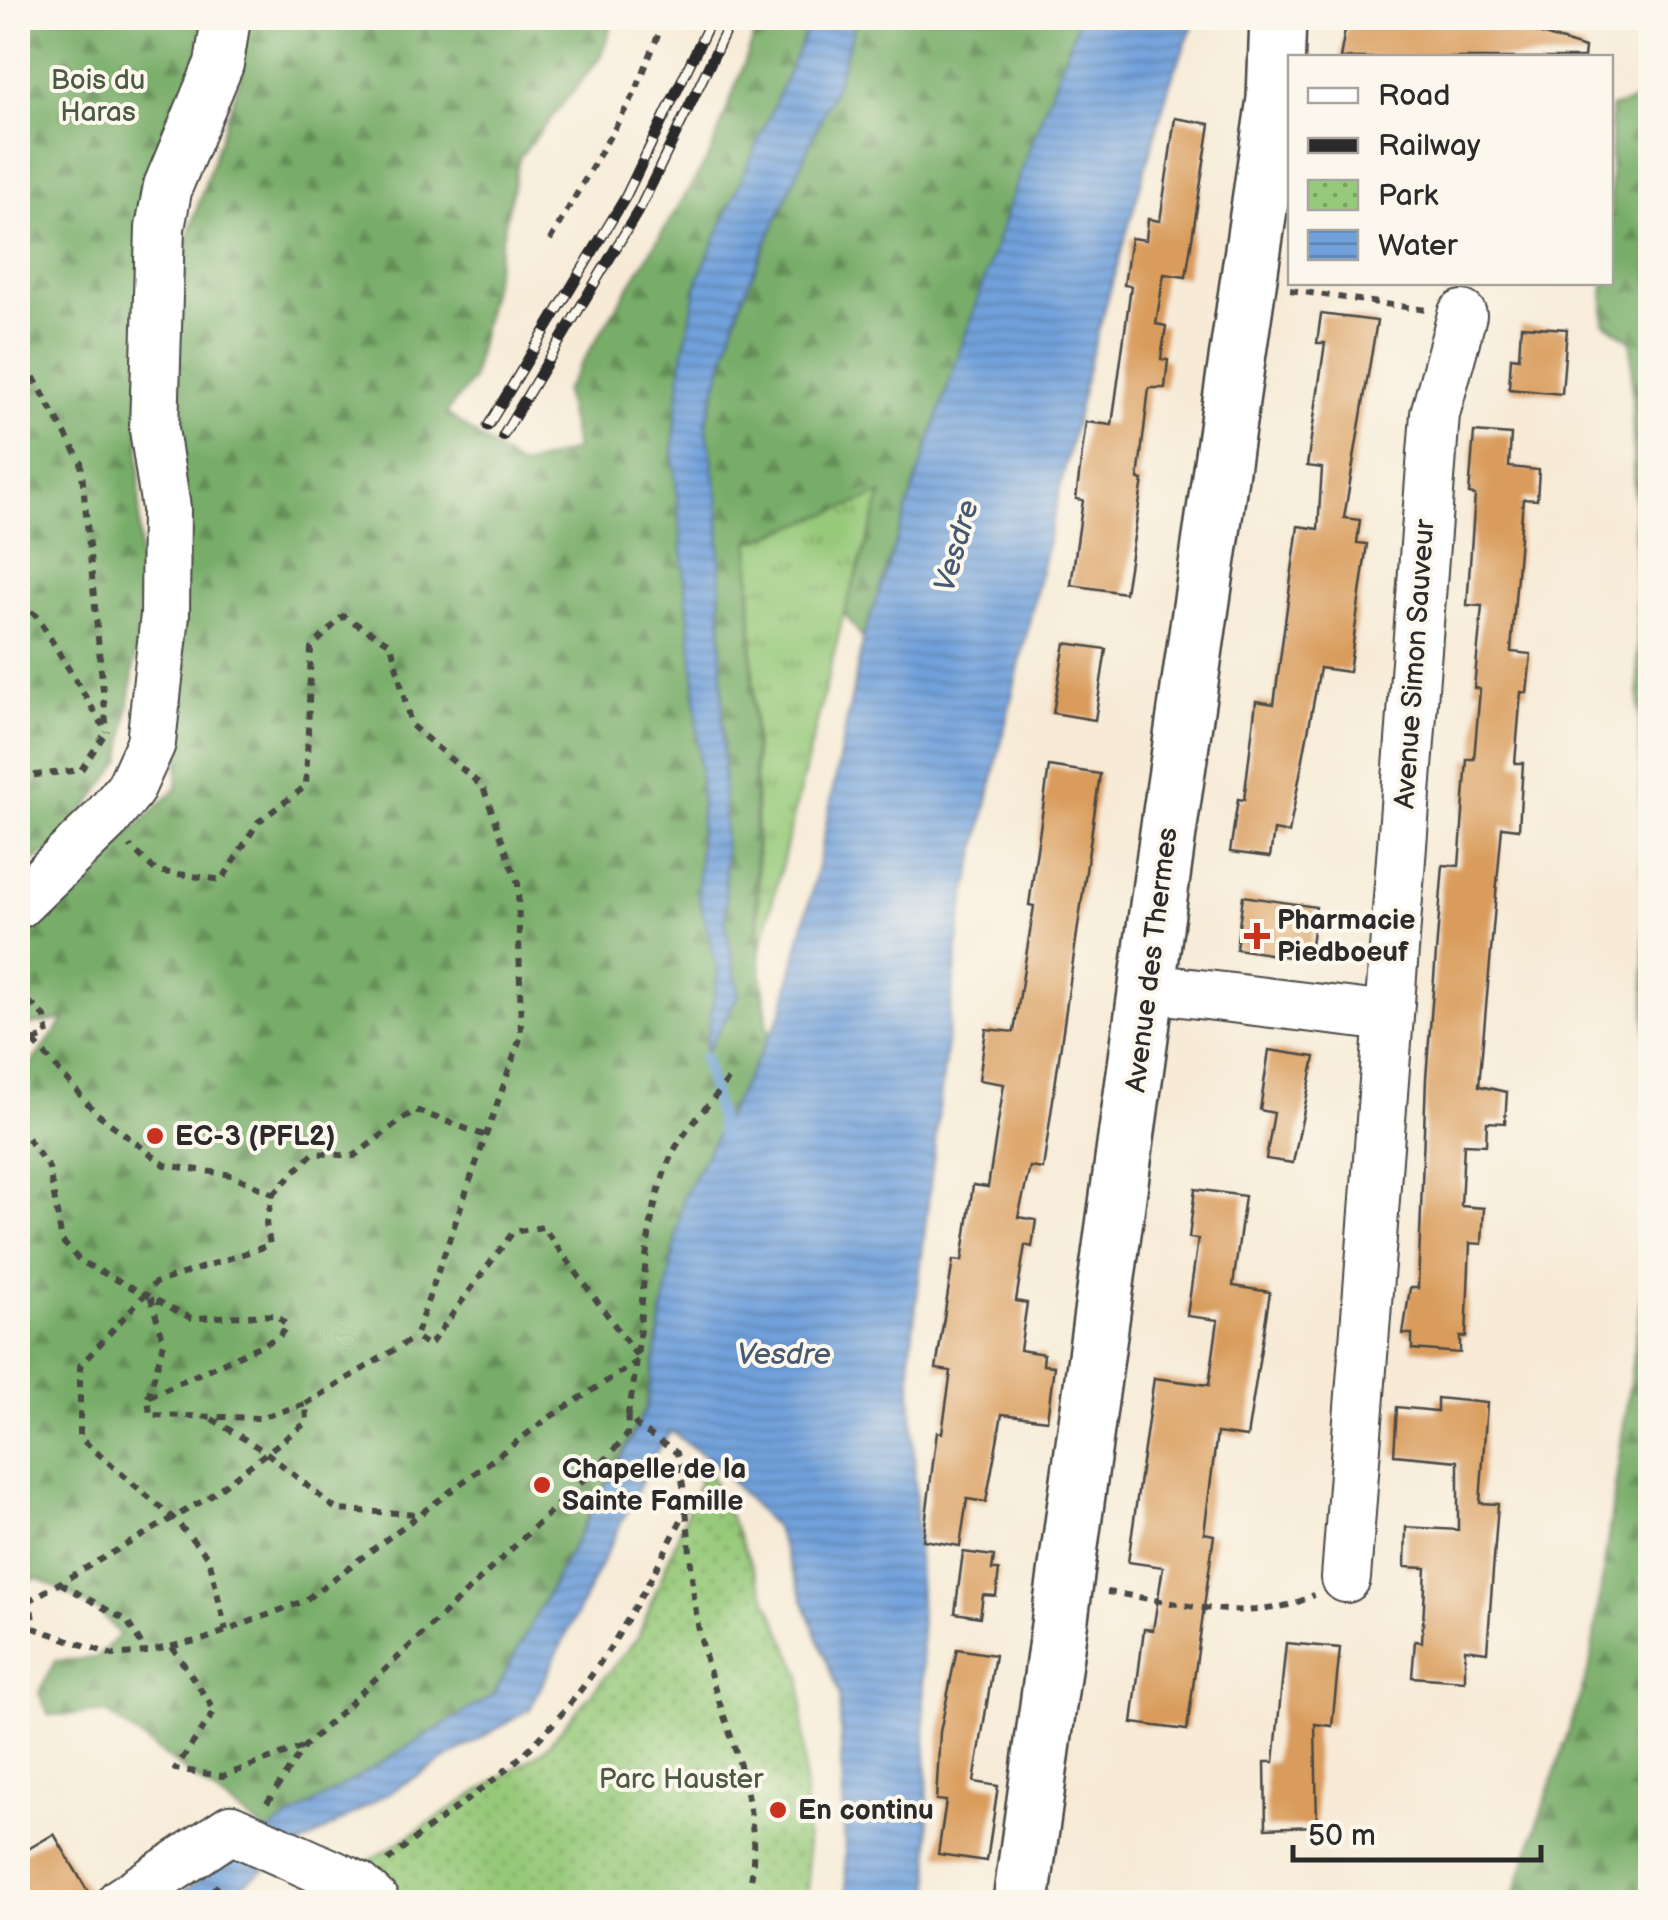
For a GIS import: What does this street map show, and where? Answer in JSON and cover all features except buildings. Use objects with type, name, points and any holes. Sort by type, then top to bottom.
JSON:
[{"type":"main road","name":"Avenue des Thermes","points":[[1021,1902],[1250,284],[1275,99],[1278,18]]},
{"type":"street","points":[[18,904],[104,821],[130,789],[129,737],[165,580],[166,508],[154,430],[160,228],[168,186],[218,64],[226,18]]},
{"type":"street","name":"Avenue Simon Sauveur","points":[[1346,1578],[1435,414],[1462,314]]},
{"type":"street","points":[[1150,988],[1388,1017]]},
{"type":"street","points":[[121,1902],[240,1834],[367,1894]]},
{"type":"path","points":[[550,240],[634,93],[665,18]]},
{"type":"path","points":[[18,267],[28,367],[81,462],[129,737]]},
{"type":"path","points":[[1250,284],[1462,314]]},
{"type":"path","points":[[18,603],[37,616],[129,737]]},
{"type":"path","points":[[104,821],[156,871],[222,880],[258,822],[306,786],[311,648],[343,616],[391,644],[411,725],[483,787],[518,884],[521,1036],[415,1337],[306,1404],[259,1418],[150,1415],[148,1396],[164,1343],[150,1293]]},
{"type":"path","points":[[18,777],[81,770],[129,737]]},
{"type":"path","points":[[18,991],[45,1016],[48,1036],[18,1046]]},
{"type":"path","points":[[34,1042],[95,1112],[165,1165],[232,1175],[273,1194]]},
{"type":"path","points":[[240,1834],[256,1820],[304,1746],[607,1458],[626,1435],[640,1360],[654,1212],[670,1158],[728,1080]]},
{"type":"path","points":[[226,1631],[209,1558],[173,1518],[80,1438],[80,1366],[155,1283],[270,1245],[266,1222],[273,1194],[313,1153],[354,1156],[414,1110],[486,1136]]},
{"type":"path","points":[[18,1125],[49,1168],[62,1241],[80,1261],[150,1293],[191,1318],[276,1315],[287,1325],[280,1337],[148,1396]]},
{"type":"path","points":[[415,1337],[430,1346],[513,1232],[543,1227],[640,1360]]},
{"type":"path","points":[[18,1619],[112,1656],[172,1647],[304,1601],[547,1419],[640,1360]]},
{"type":"path","points":[[34,1628],[30,1600],[173,1518],[267,1453],[307,1422],[306,1404]]},
{"type":"path","points":[[628,1414],[637,1426],[678,1453],[697,1616],[755,1820],[753,1878],[746,1902]]},
{"type":"path","points":[[211,1418],[267,1453],[337,1510],[421,1514]]},
{"type":"path","points":[[367,1894],[435,1820],[498,1777],[565,1709],[636,1609],[687,1509]]},
{"type":"path","points":[[1066,1587],[1262,1612],[1294,1606],[1346,1578]]},
{"type":"path","points":[[60,1583],[127,1621],[146,1652]]},
{"type":"path","points":[[172,1647],[214,1710],[174,1768],[223,1776],[304,1746]]},
{"type":"green space","name":"Bois du Haras","points":[[18,18],[203,18],[195,74],[140,294],[139,625],[122,760],[61,842],[18,872]]},
{"type":"green space","points":[[245,18],[614,18],[602,55],[519,158],[472,380],[446,413],[520,467],[576,450],[564,392],[710,155],[761,18],[812,18],[682,360],[673,451],[695,684],[701,801],[698,893],[718,972],[705,1053],[739,994],[726,923],[719,502],[706,423],[741,301],[836,84],[857,18],[1079,18],[1019,176],[863,639],[844,613],[882,494],[750,542],[757,934],[769,1036],[683,1198],[646,1408],[493,1695],[267,1832],[107,1713],[49,1715],[39,1693],[55,1661],[96,1658],[120,1635],[101,1613],[38,1578],[18,1584],[18,1081],[65,1019],[18,1027],[18,940],[177,788],[180,684],[170,289],[242,73]]},
{"type":"green space","points":[[1650,96],[1650,1210],[1631,341],[1604,322],[1604,285],[1613,285],[1613,107]]},
{"type":"green space","points":[[883,493],[844,613],[760,952],[750,542]]},
{"type":"green space","points":[[1650,1238],[1650,1902],[1512,1902],[1590,1666]]},
{"type":"green space","name":"Parc Hauster","points":[[706,1464],[801,1675],[809,1902],[305,1902],[544,1750],[638,1637]]},
{"type":"water","points":[[812,18],[857,18],[836,84],[741,301],[706,423],[719,502],[726,923],[739,994],[704,1057],[718,972],[698,893],[701,801],[695,684],[673,451],[682,360],[698,279]]},
{"type":"water","name":"Vesdre","points":[[1079,18],[1196,18],[1170,83],[1089,363],[962,913],[910,1357],[932,1902],[847,1902],[839,1693],[776,1529],[716,1465],[671,1431],[656,1452],[530,1709],[288,1853],[218,1902],[168,1902],[267,1832],[493,1695],[632,1437],[646,1408],[683,1198],[782,1012],[818,866],[863,639],[1019,176]]},
{"type":"waterway","points":[[704,1057],[723,1139]]},
{"type":"railway","points":[[488,426],[625,198],[712,18]]},
{"type":"railway","points":[[503,436],[641,206],[732,18]]},
{"type":"place","name":"Pharmacie Piedboeuf","points":[[1257,936]]},
{"type":"place","name":"EC-3 (PFL2)","points":[[155,1136]]},
{"type":"place","name":"Chapelle de la Sainte Famille","points":[[542,1485]]},
{"type":"place","name":"En continu","points":[[778,1810]]}]
